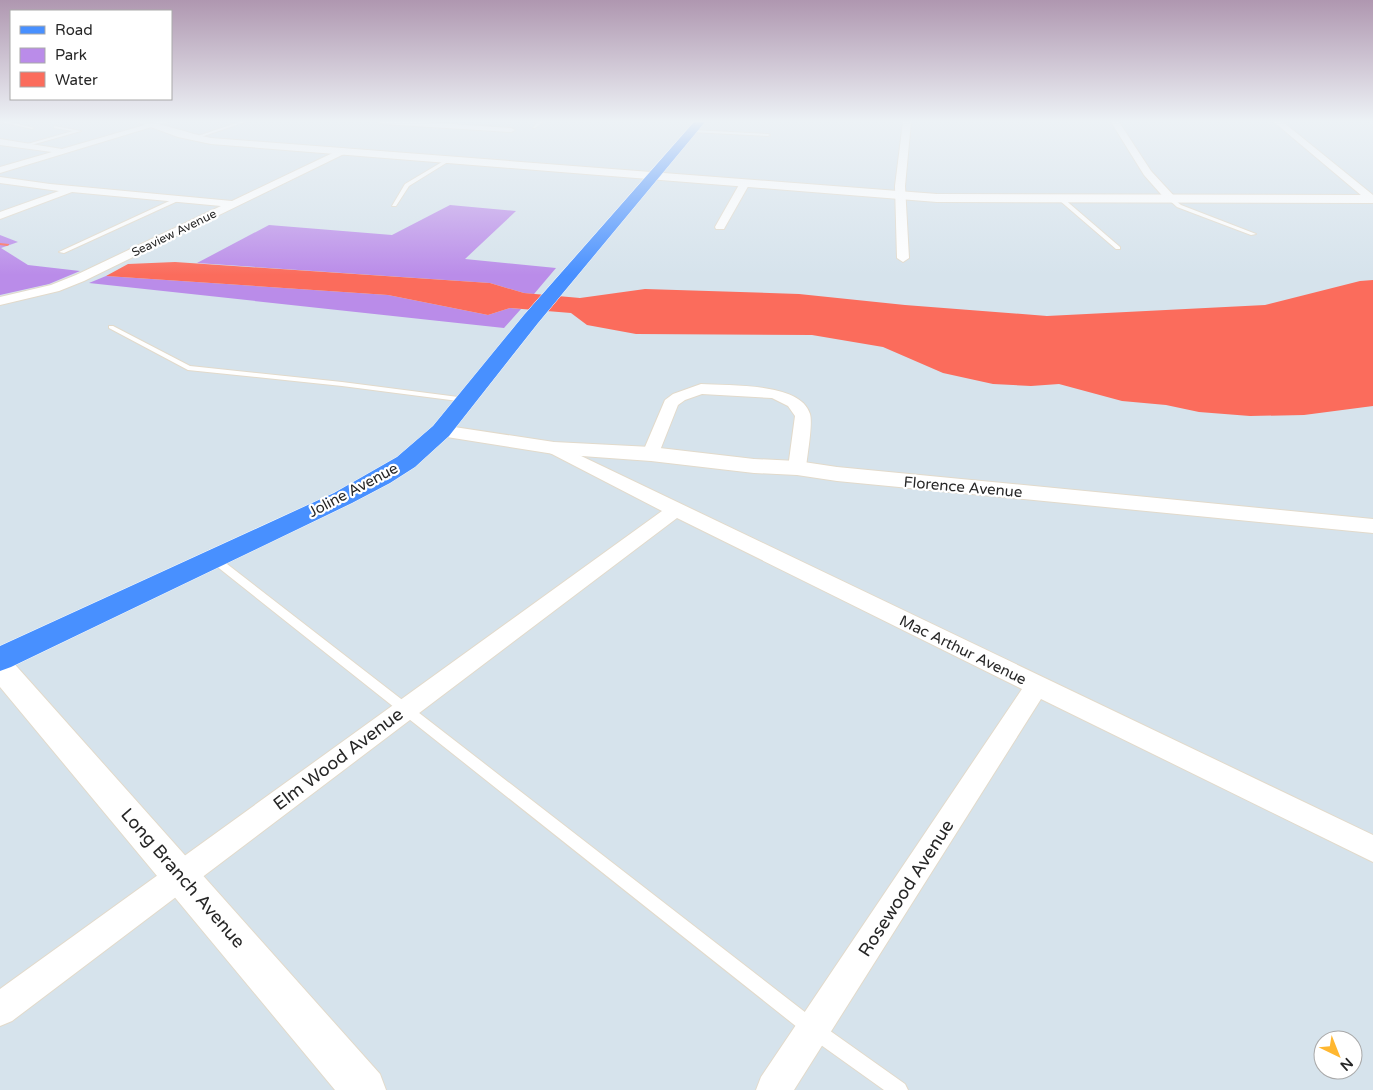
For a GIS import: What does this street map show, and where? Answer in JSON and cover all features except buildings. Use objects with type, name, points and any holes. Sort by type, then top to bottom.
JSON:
[{"type":"main road","name":"Joline Avenue","points":[[0,659],[382,478],[406,462],[441,431],[655,173]]},
{"type":"street","name":"Seaview Avenue","points":[[0,301],[71,282],[297,173]]},
{"type":"street","points":[[612,173],[957,199],[1372,199]]},
{"type":"street","points":[[901,173],[900,196],[903,258]]},
{"type":"street","points":[[1148,173],[1162,191],[1172,199]]},
{"type":"street","points":[[1340,173],[1372,199]]},
{"type":"street","points":[[0,180],[23,184],[232,204]]},
{"type":"street","points":[[720,227],[745,183]]},
{"type":"street","points":[[0,191],[23,184]]},
{"type":"street","points":[[0,216],[72,189]]},
{"type":"street","points":[[651,454],[671,403],[679,396],[701,389],[775,394],[794,402],[799,407],[803,416],[798,468]]},
{"type":"street","name":"Florence Avenue","points":[[441,431],[554,448],[651,454],[754,466],[798,468],[837,474],[1373,526]]},
{"type":"street","name":"Mac Arthur Avenue","points":[[554,448],[676,510],[1373,849]]},
{"type":"street","name":"Elm Wood Avenue","points":[[0,1009],[676,510]]},
{"type":"street","name":"Long Branch Avenue","points":[[0,667],[181,875],[364,1090]]},
{"type":"street","name":"Rosewood Avenue","points":[[774,1090],[1037,686]]},
{"type":"lane","points":[[394,205],[404,187],[428,173]]},
{"type":"lane","points":[[62,252],[178,199]]},
{"type":"lane","points":[[1061,199],[1118,248]]},
{"type":"lane","points":[[1172,199],[1179,206],[1253,234]]},
{"type":"lane","points":[[110,327],[188,368],[342,384],[466,400]]},
{"type":"lane","points":[[214,559],[813,1029],[899,1090]]},
{"type":"green space","points":[[450,205],[516,211],[465,259],[556,268],[534,294],[490,283],[197,263],[269,225],[392,235]]},
{"type":"green space","points":[[0,235],[18,242],[1,248],[28,265],[80,271],[49,284],[0,295]]},
{"type":"green space","points":[[106,276],[388,295],[488,315],[510,308],[521,309],[504,328],[89,283]]},
{"type":"water","points":[[175,262],[490,283],[524,293],[580,298],[645,289],[799,294],[905,305],[1047,316],[1265,305],[1360,281],[1373,280],[1373,406],[1304,415],[1250,416],[1199,412],[1166,405],[1122,401],[1059,384],[1031,386],[993,384],[943,373],[883,347],[812,335],[636,334],[587,325],[571,313],[510,308],[488,315],[388,295],[106,276],[128,264]]},
{"type":"waterway","points":[[0,244],[7,245]]}]
